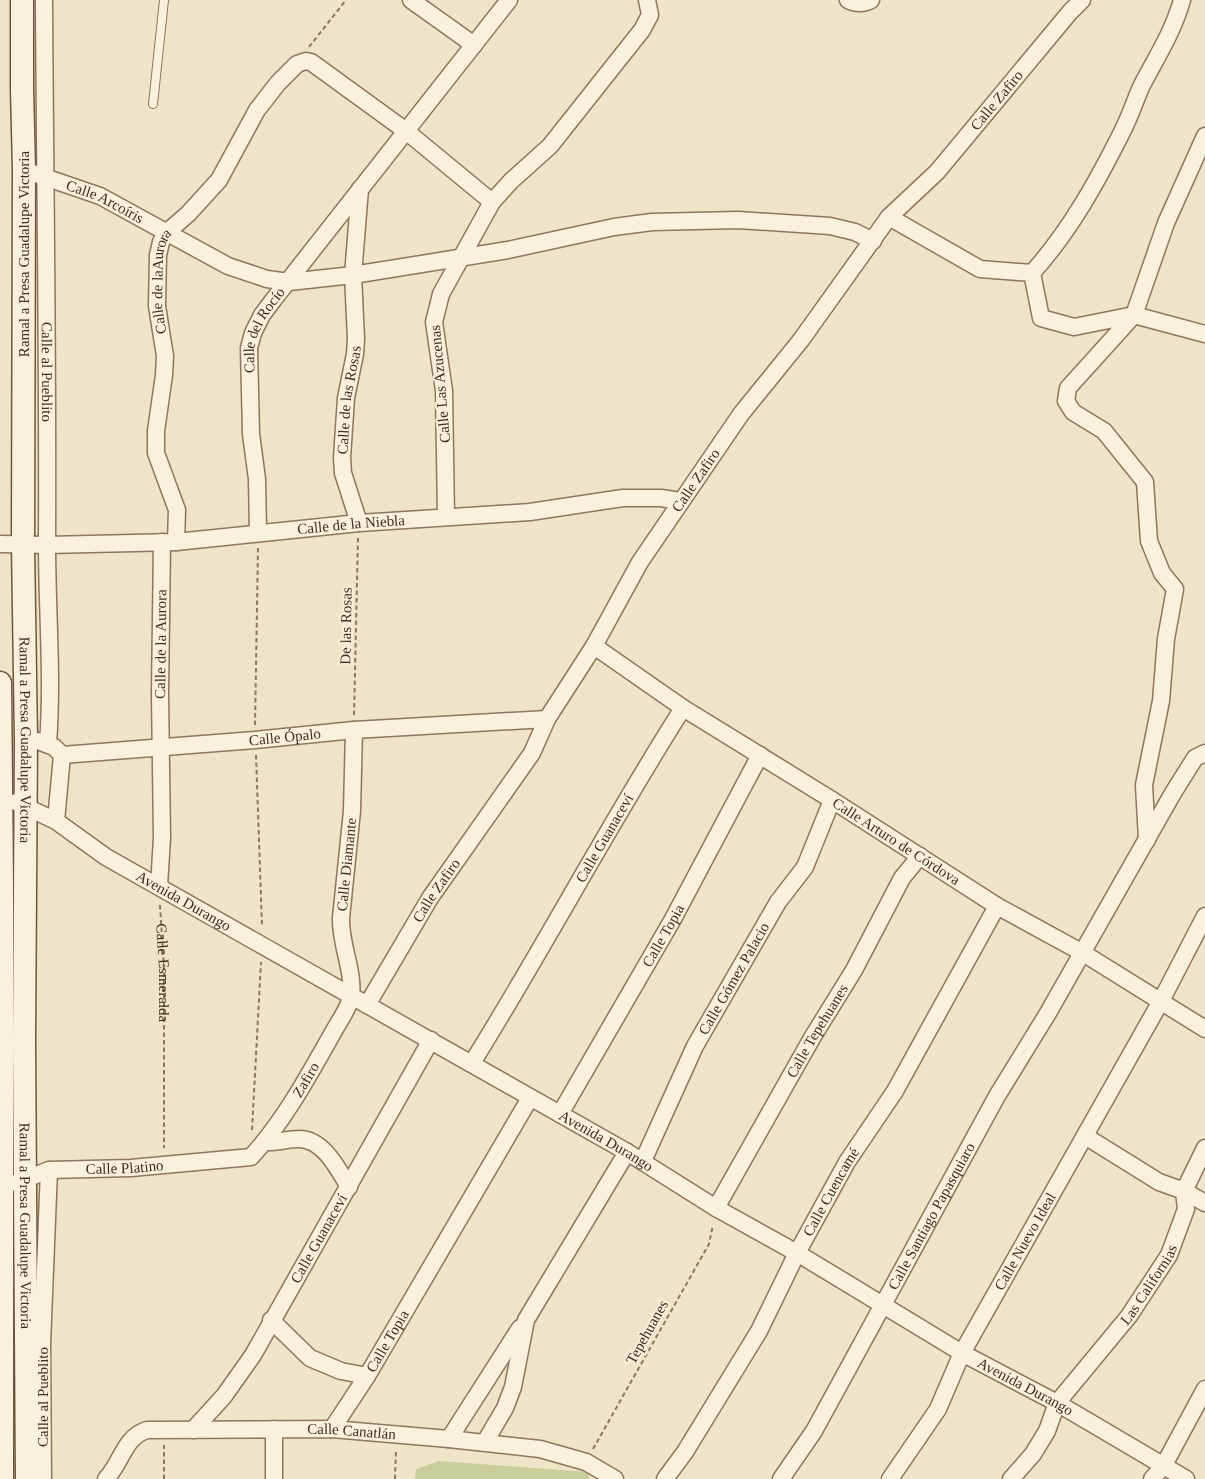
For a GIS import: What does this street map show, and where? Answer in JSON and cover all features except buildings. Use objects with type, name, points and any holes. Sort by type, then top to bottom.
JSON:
[{"type":"main road","name":"Ramal a Presa Guadalupe Victoria","points":[[22,0],[22,89],[35,173],[24,333],[23,545],[37,742],[26,806],[24,1181],[27,1479]]},
{"type":"main road","name":"Ramal a Presa Guadalupe Victoria","points":[[0,682],[2,1479]]},
{"type":"street","name":"Calle al Pueblito","points":[[37,742],[51,675],[47,545],[48,333],[35,173],[44,0]]},
{"type":"street","points":[[411,0],[474,45]]},
{"type":"street","name":"Calle del Rocío","points":[[258,532],[257,479],[251,434],[249,348],[253,333],[262,315],[509,0]]},
{"type":"street","name":"Calle Las Azucenas","points":[[446,516],[444,391],[434,322],[441,294],[492,202],[511,181],[550,146],[642,30],[650,15],[647,0]]},
{"type":"street","points":[[848,0],[853,3],[867,3],[871,0]]},
{"type":"street","name":"Calle Zafiro","points":[[367,1005],[430,898],[532,753],[547,719],[594,645],[640,561],[741,414],[801,340],[889,217],[937,172],[1082,0]]},
{"type":"street","points":[[1032,273],[1065,232],[1110,154],[1163,48],[1182,0]]},
{"type":"street","points":[[297,64],[311,62],[406,131],[492,202]]},
{"type":"street","name":"Calle de laAurora","points":[[169,542],[177,510],[156,453],[156,431],[162,398],[165,356],[157,306],[158,255],[161,242],[166,233],[188,214],[219,180],[257,110],[278,83],[297,64]]},
{"type":"street","points":[[1147,840],[1144,785],[1161,701],[1166,639],[1175,589],[1162,573],[1149,541],[1144,482],[1104,431],[1073,412],[1066,401],[1068,388],[1134,315],[1166,224],[1205,136]]},
{"type":"street","name":"Calle Arcoíris","points":[[35,173],[100,196],[241,272],[289,282],[508,250],[614,227],[681,221],[738,220],[830,226],[855,232],[873,241]]},
{"type":"street","name":"Calle de las Rosas","points":[[359,523],[343,473],[342,458],[346,399],[355,354],[353,274],[360,189]]},
{"type":"street","points":[[889,217],[980,269],[1032,273]]},
{"type":"street","points":[[1032,273],[1041,318],[1074,327],[1134,315],[1205,334]]},
{"type":"street","points":[[24,333],[48,333]]},
{"type":"street","name":"Calle de la Niebla","points":[[0,544],[169,542],[359,523],[530,512],[623,498],[661,498],[680,501]]},
{"type":"street","name":"Calle de la Aurora","points":[[161,747],[169,542]]},
{"type":"street","name":"Calle Arturo de Córdova","points":[[594,645],[683,708],[997,906],[1083,953],[1205,1029]]},
{"type":"street","name":"Calle Guanaceví","points":[[472,1063],[561,917],[600,844],[683,708]]},
{"type":"street","name":"Calle Ópalo","points":[[62,755],[354,730],[547,719]]},
{"type":"street","name":"Calle Diamante","points":[[351,997],[349,974],[340,933],[352,811],[354,730]]},
{"type":"street","points":[[37,742],[62,755],[56,821]]},
{"type":"street","points":[[159,886],[162,838],[161,747]]},
{"type":"street","name":"Calle Santiago Papasquiaro","points":[[781,1479],[814,1431],[997,1096],[1083,953],[1195,758],[1205,753]]},
{"type":"street","name":"Calle Topia","points":[[560,1114],[673,919],[760,755]]},
{"type":"street","name":"Avenida Durango","points":[[0,798],[26,806],[56,821],[106,857],[643,1161],[716,1208],[797,1253],[962,1353],[1057,1402],[1186,1479]]},
{"type":"street","name":"Calle Gómez Palacio","points":[[643,1161],[695,1046],[778,902],[805,867],[832,800]]},
{"type":"street","name":"Calle Tepehuanes","points":[[716,1208],[812,1038],[854,970],[902,878],[920,856]]},
{"type":"street","name":"Calle Cuencamé","points":[[665,1479],[685,1452],[759,1331],[797,1253],[856,1147],[895,1091],[997,906]]},
{"type":"street","name":"Calle Nuevo Ideal","points":[[890,1479],[938,1408],[962,1353],[1161,1001],[1205,916]]},
{"type":"street","name":"Zafiro","points":[[250,1157],[264,1142],[326,1044],[351,997]]},
{"type":"street","name":"Calle Guanaceví","points":[[193,1430],[238,1378],[431,1040]]},
{"type":"street","name":"Calle Topia","points":[[332,1429],[367,1376],[530,1098]]},
{"type":"street","points":[[1085,1136],[1159,1182],[1184,1191],[1205,1203]]},
{"type":"street","points":[[264,1142],[301,1138],[314,1142],[336,1166],[349,1187]]},
{"type":"street","name":"Las Californias","points":[[1057,1402],[1129,1316],[1169,1255],[1186,1209],[1184,1191],[1205,1148]]},
{"type":"street","points":[[450,1439],[526,1320],[627,1152]]},
{"type":"street","name":"Calle Platino","points":[[1,1186],[24,1181],[49,1170],[131,1168],[164,1163],[250,1157]]},
{"type":"street","name":"Calle al Pueblito","points":[[42,1479],[42,1344],[49,1170]]},
{"type":"street","points":[[272,1320],[310,1358],[321,1365],[367,1376]]},
{"type":"street","points":[[485,1442],[513,1386],[526,1320]]},
{"type":"street","points":[[1152,1479],[1164,1465],[1205,1389]]},
{"type":"street","points":[[1011,1479],[1034,1454],[1047,1431],[1057,1402]]},
{"type":"street","points":[[274,1429],[274,1479]]},
{"type":"street","name":"Calle Canatlán","points":[[106,1479],[123,1454],[129,1440],[137,1433],[147,1430],[332,1429],[540,1449],[586,1462],[615,1479]]},
{"type":"lane","points":[[153,104],[164,0]]},
{"type":"path","points":[[297,64],[346,0]]},
{"type":"path","name":"De las Rosas","points":[[354,730],[359,523]]},
{"type":"path","points":[[255,740],[258,532]]},
{"type":"path","name":"Calle Esmeralda","points":[[159,886],[164,969],[164,1163]]},
{"type":"path","name":"Tepehuanes","points":[[586,1462],[709,1244],[716,1208]]},
{"type":"path","points":[[164,1479],[165,1430]]},
{"type":"path","points":[[395,1479],[397,1434]]},
{"type":"green space","points":[[439,1461],[588,1472],[589,1479],[415,1479],[416,1469]]}]
